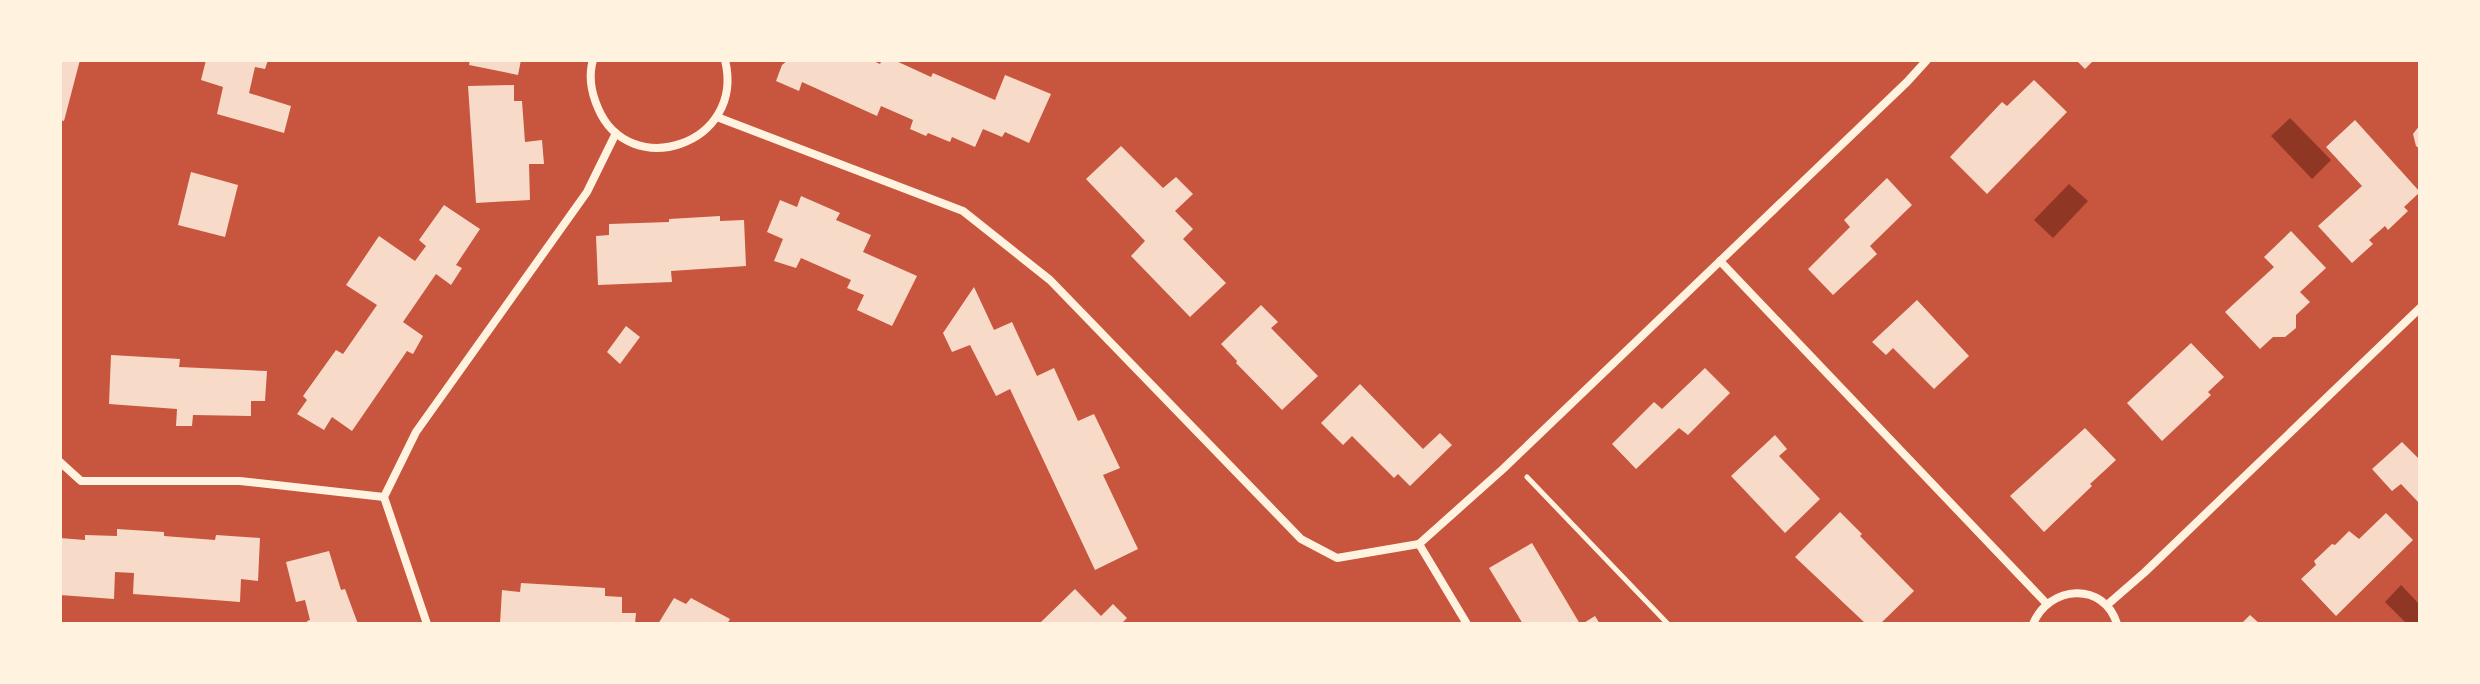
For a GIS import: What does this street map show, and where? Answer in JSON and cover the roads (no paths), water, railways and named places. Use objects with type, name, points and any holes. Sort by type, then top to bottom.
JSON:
[{"type":"street","points":[[593,60],[590,71],[592,95],[601,116],[616,133],[636,144],[659,148],[682,144],[702,134],[717,117],[727,96],[729,74],[725,60]]},
{"type":"street","points":[[717,117],[963,211],[1050,280],[1301,539],[1337,558],[1419,544],[1503,469],[1927,60]]},
{"type":"street","points":[[427,624],[384,497],[416,432],[587,192],[616,133]]},
{"type":"street","points":[[1720,261],[2046,603]]},
{"type":"street","points":[[2107,605],[2420,308]]},
{"type":"street","points":[[60,462],[81,481],[240,481],[384,497]]},
{"type":"street","points":[[1419,544],[1467,624]]},
{"type":"street","points":[[2033,624],[2046,603],[2070,593],[2096,598],[2107,605],[2117,624]]}]
